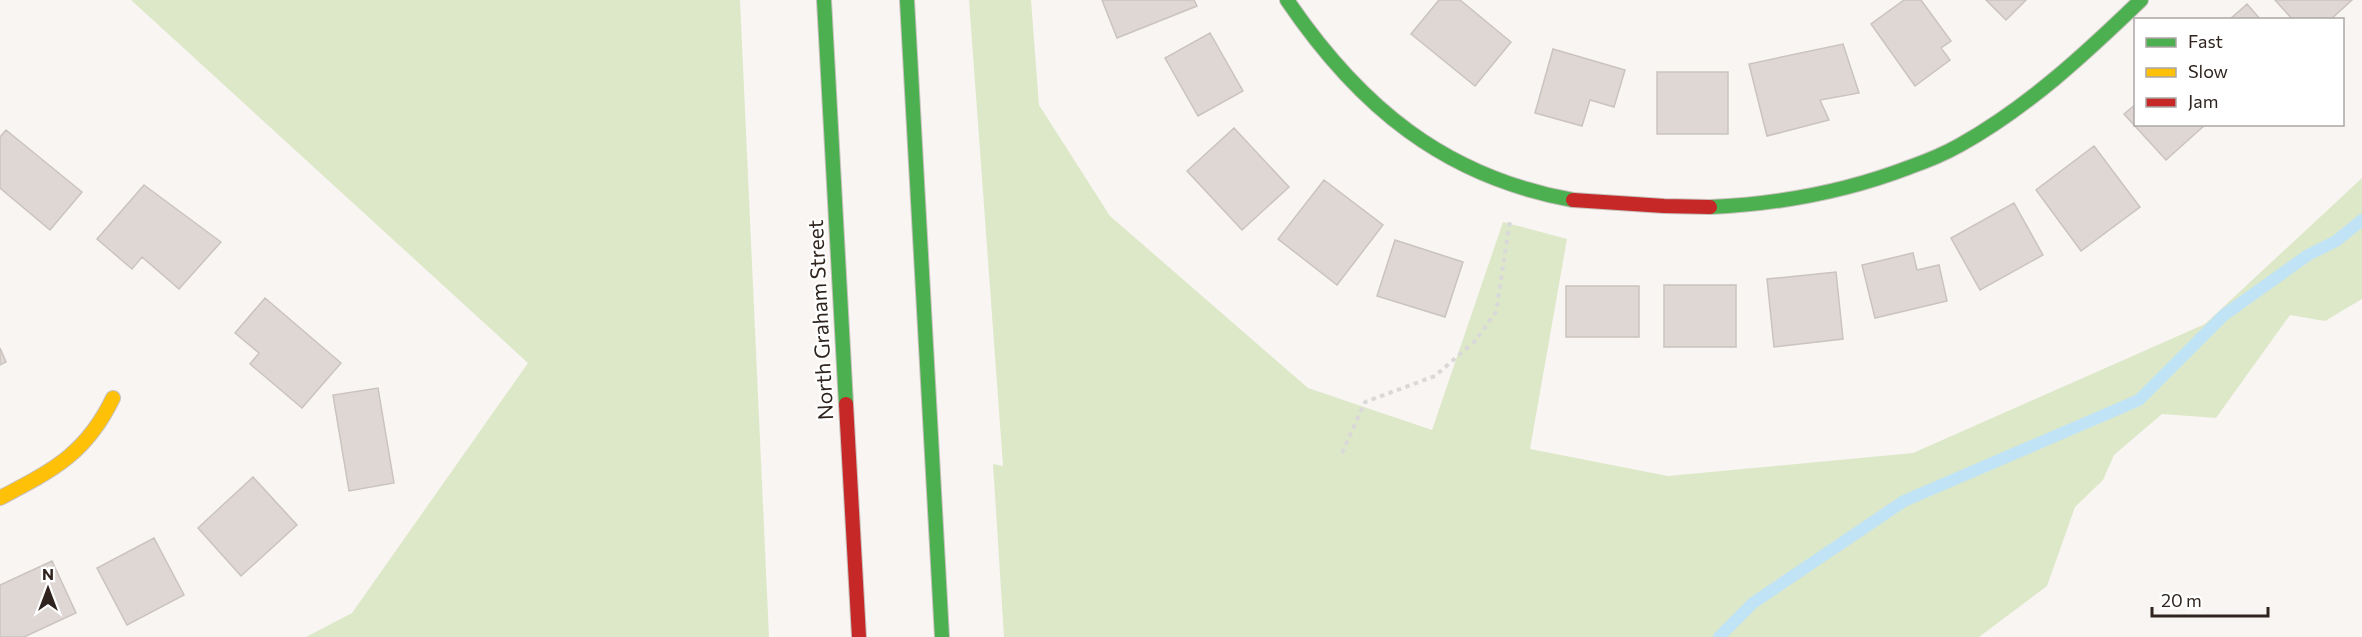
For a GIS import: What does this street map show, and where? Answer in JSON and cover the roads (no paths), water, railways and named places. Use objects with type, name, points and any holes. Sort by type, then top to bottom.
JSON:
[{"type":"main road","name":"North Graham Street","points":[[824,0],[859,637]]},
{"type":"main road","points":[[908,0],[942,637]]},
{"type":"main road","points":[[1287,0],[1313,40],[1351,84],[1397,124],[1441,153],[1515,185],[1569,200],[1715,208],[1803,200],[1887,177],[1957,147],[2042,91],[2141,0]]},
{"type":"main road","points":[[0,498],[48,473],[77,450],[98,427],[112,398]]},
{"type":"waterway","points":[[1719,637],[1753,603],[1904,501],[2139,400],[2224,315],[2308,255],[2336,241],[2362,220]]}]
